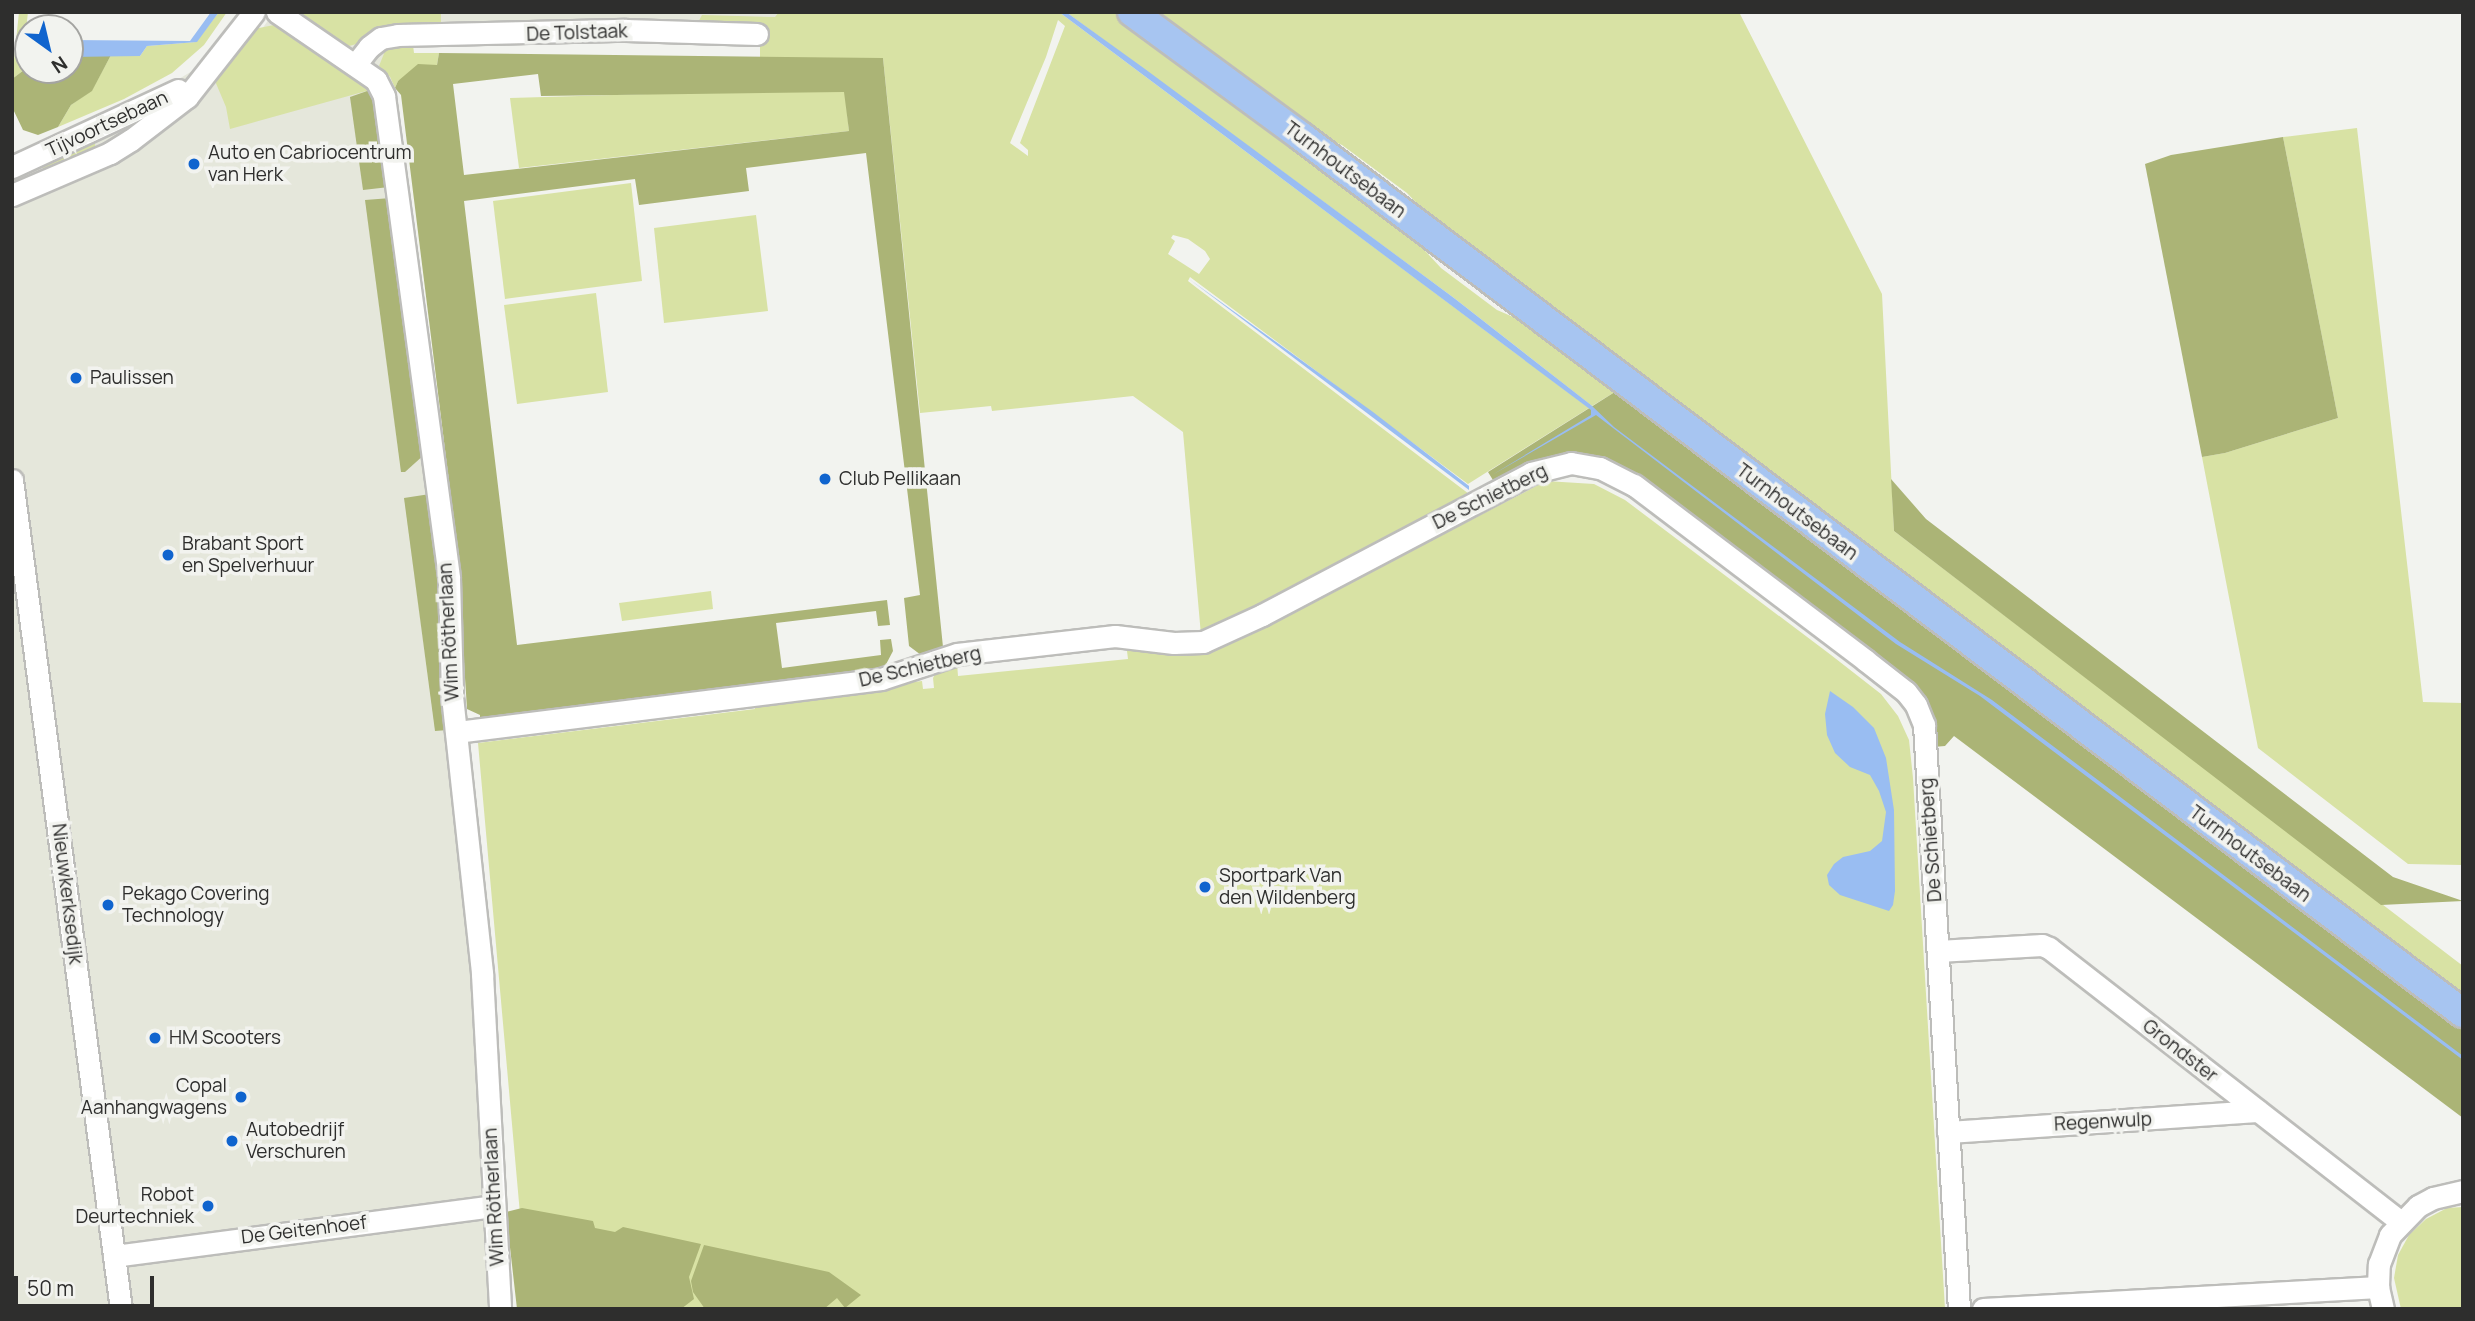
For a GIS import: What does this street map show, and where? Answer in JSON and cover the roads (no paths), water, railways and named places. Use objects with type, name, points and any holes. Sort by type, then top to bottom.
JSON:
[{"type":"main road","name":"Turnhoutsebaan","points":[[1132,12],[1302,137],[2463,1013]]},
{"type":"street","name":"Tijvoortsebaan","points":[[12,195],[110,153],[131,140],[187,97],[254,12]]},
{"type":"street","name":"Wim Rötherlaan","points":[[277,12],[376,80],[384,96],[449,578],[456,732],[482,974],[500,1309]]},
{"type":"street","name":"De Tolstaak","points":[[355,65],[369,47],[381,38],[398,35],[626,30],[757,34]]},
{"type":"street","name":"Tijvoortsebaan","points":[[12,167],[162,100],[202,79]]},
{"type":"street","name":"De Schietberg","points":[[456,732],[881,680],[957,654],[1115,636],[1174,643],[1203,642],[1262,615],[1531,473],[1571,463],[1585,464],[1634,485],[1876,668],[1906,692],[1916,705],[1924,724],[1959,1309]]},
{"type":"street","name":"Nieuwkerksedijk","points":[[12,480],[121,1309]]},
{"type":"street","name":"Grondster","points":[[1938,951],[2042,945],[2049,948],[2401,1222]]},
{"type":"street","name":"Regenwulp","points":[[1948,1132],[2257,1111]]},
{"type":"street","points":[[2383,1309],[2378,1287],[2382,1250],[2401,1222],[2418,1206],[2433,1198],[2463,1191]]},
{"type":"street","name":"De Geitenhoef","points":[[114,1256],[494,1206]]},
{"type":"street","points":[[1983,1309],[2378,1287]]},
{"type":"water","points":[[211,12],[219,12],[197,42],[147,46],[140,56],[84,57],[84,40],[190,41]]},
{"type":"water","points":[[1059,12],[1066,12],[1145,69],[1454,298],[1591,405],[1614,427],[1900,642],[1992,700],[2463,1056],[2463,1060],[1980,696],[1896,644],[1596,415],[1492,475],[1591,415],[1591,410]]},
{"type":"water","points":[[1189,279],[1373,412],[1469,486],[1469,490]]},
{"type":"water","points":[[1830,691],[1853,707],[1874,728],[1886,758],[1894,810],[1895,891],[1893,905],[1889,911],[1840,895],[1829,885],[1827,875],[1834,864],[1843,857],[1870,851],[1882,841],[1886,812],[1870,775],[1850,767],[1835,753],[1827,735],[1825,714]]},
{"type":"place","name":"Auto en Cabriocentrum van Herk","points":[[194,164]]},
{"type":"place","name":"Paulissen","points":[[76,378]]},
{"type":"place","name":"Club Pellikaan","points":[[825,479]]},
{"type":"place","name":"Brabant Sport en Spelverhuur","points":[[168,555]]},
{"type":"place","name":"Sportpark Van den Wildenberg","points":[[1205,887]]},
{"type":"place","name":"Pekago Covering Technology","points":[[108,905]]},
{"type":"place","name":"HM Scooters","points":[[155,1038]]},
{"type":"place","name":"Copal Aanhangwagens","points":[[241,1097]]},
{"type":"place","name":"Autobedrijf Verschuren","points":[[232,1141]]},
{"type":"place","name":"Robot Deurtechniek","points":[[208,1206]]}]
